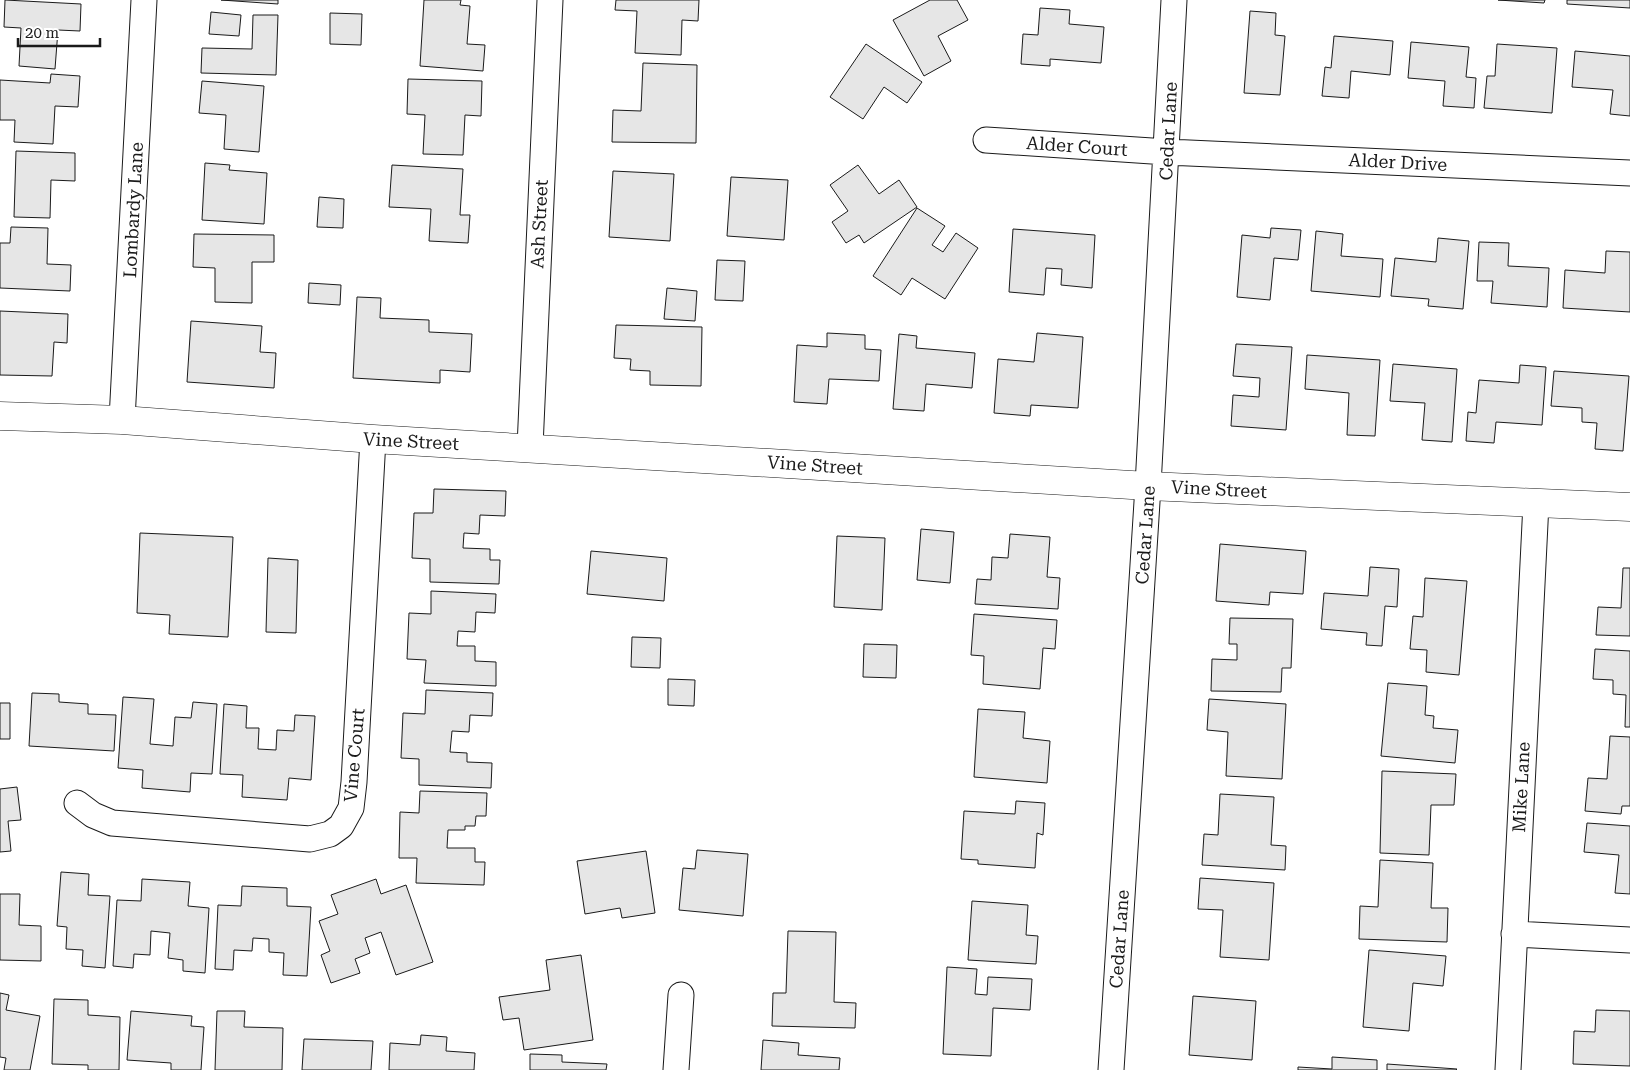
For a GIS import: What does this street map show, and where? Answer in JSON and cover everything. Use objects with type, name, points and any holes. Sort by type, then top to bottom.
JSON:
[{"type":"street","name":"Lombardy Lane","points":[[122,420],[144,0]]},
{"type":"street","name":"Ash Street","points":[[530,447],[550,0]]},
{"type":"street","name":"Cedar Lane","points":[[1111,1070],[1148,486],[1174,0]]},
{"type":"street","name":"Alder Court","points":[[986,140],[1167,152]]},
{"type":"street","name":"Alder Drive","points":[[1167,152],[1630,173]]},
{"type":"street","name":"Vine Street","points":[[0,416],[122,420],[373,439],[530,447],[1148,486],[1630,507]]},
{"type":"street","name":"Vine Court","points":[[77,803],[112,823],[271,837],[310,839],[330,834],[341,826],[350,808],[354,782],[373,439]]},
{"type":"street","name":"Mike Lane","points":[[1508,1070],[1536,503]]},
{"type":"street","points":[[1514,934],[1630,940]]},
{"type":"street","points":[[676,1070],[681,995]]},
{"type":"building","points":[[5,0],[81,4],[80,31],[58,30],[55,69],[19,66],[21,28],[4,27]]},
{"type":"building","points":[[221,0],[278,0],[278,4]]},
{"type":"building","points":[[424,0],[461,0],[460,5],[470,6],[467,44],[485,45],[483,71],[420,66]]},
{"type":"building","points":[[616,0],[699,0],[698,21],[682,20],[681,55],[635,53],[637,11],[615,10]]},
{"type":"building","points":[[930,0],[957,0],[968,20],[938,36],[951,61],[924,76],[893,20]]},
{"type":"building","points":[[1498,0],[1545,0],[1544,3]]},
{"type":"building","points":[[1567,0],[1630,0],[1630,8],[1567,4]]},
{"type":"building","points":[[1040,8],[1070,10],[1069,24],[1104,27],[1101,63],[1050,59],[1050,66],[1021,64],[1023,34],[1038,35]]},
{"type":"building","points":[[1250,11],[1276,13],[1275,35],[1285,36],[1280,95],[1244,93]]},
{"type":"building","points":[[211,12],[241,15],[239,36],[209,34]]},
{"type":"building","points":[[330,13],[362,14],[361,45],[330,44]]},
{"type":"building","points":[[253,15],[278,15],[276,75],[201,73],[202,48],[252,49]]},
{"type":"building","points":[[1334,36],[1393,41],[1390,75],[1351,71],[1349,98],[1322,96],[1325,67],[1331,68]]},
{"type":"building","points":[[1411,42],[1469,47],[1466,77],[1476,78],[1474,108],[1443,106],[1445,81],[1408,78]]},
{"type":"building","points":[[866,44],[922,82],[907,103],[884,87],[863,119],[830,97]]},
{"type":"building","points":[[1497,44],[1557,48],[1552,113],[1484,108],[1487,76],[1495,76]]},
{"type":"building","points":[[1575,51],[1630,56],[1630,116],[1610,114],[1613,90],[1572,87]]},
{"type":"building","points":[[643,63],[697,65],[696,143],[612,142],[613,110],[641,111]]},
{"type":"building","points":[[51,74],[80,76],[78,107],[55,106],[53,144],[14,142],[15,120],[0,120],[0,80],[50,83]]},
{"type":"building","points":[[408,79],[482,81],[481,116],[465,115],[463,155],[423,154],[425,115],[407,114]]},
{"type":"building","points":[[202,81],[264,86],[259,152],[224,149],[226,115],[199,113]]},
{"type":"building","points":[[16,151],[75,153],[75,181],[51,180],[50,218],[14,217]]},
{"type":"building","points":[[205,163],[230,165],[229,170],[267,173],[264,224],[202,220]]},
{"type":"building","points":[[392,165],[463,169],[460,215],[470,215],[468,243],[429,241],[431,209],[389,207]]},
{"type":"building","points":[[858,165],[879,194],[899,180],[917,207],[864,243],[859,235],[846,243],[832,222],[848,211],[830,185]]},
{"type":"building","points":[[613,171],[674,174],[670,241],[609,237]]},
{"type":"building","points":[[731,177],[788,180],[784,240],[727,236]]},
{"type":"building","points":[[319,197],[344,199],[343,228],[317,227]]},
{"type":"building","points":[[917,208],[945,226],[932,245],[943,252],[956,233],[978,248],[945,299],[912,278],[901,295],[873,276]]},
{"type":"building","points":[[11,227],[48,228],[47,264],[71,265],[70,291],[0,288],[0,243],[10,243]]},
{"type":"building","points":[[1271,228],[1301,230],[1298,260],[1274,258],[1270,300],[1237,297],[1242,235],[1270,238]]},
{"type":"building","points":[[1013,229],[1095,235],[1092,288],[1061,285],[1062,269],[1046,268],[1044,295],[1009,292]]},
{"type":"building","points":[[1316,231],[1343,234],[1341,256],[1383,259],[1380,297],[1311,291]]},
{"type":"building","points":[[194,234],[274,235],[274,262],[252,262],[252,303],[215,302],[215,268],[193,267]]},
{"type":"building","points":[[1438,238],[1469,241],[1463,309],[1428,306],[1429,299],[1391,296],[1395,258],[1436,262]]},
{"type":"building","points":[[1479,242],[1509,243],[1508,266],[1549,268],[1547,307],[1491,303],[1493,281],[1477,281]]},
{"type":"building","points":[[1606,251],[1630,252],[1630,312],[1563,308],[1565,270],[1605,273]]},
{"type":"building","points":[[717,260],[745,261],[743,301],[715,300]]},
{"type":"building","points":[[309,283],[341,285],[340,305],[308,303]]},
{"type":"building","points":[[667,288],[697,291],[695,321],[664,319]]},
{"type":"building","points":[[357,297],[381,298],[380,318],[429,320],[429,332],[472,334],[470,372],[440,370],[440,383],[353,378]]},
{"type":"building","points":[[0,311],[68,314],[67,343],[54,342],[52,376],[0,375]]},
{"type":"building","points":[[191,321],[262,326],[260,352],[276,353],[274,388],[187,382]]},
{"type":"building","points":[[616,325],[702,327],[701,386],[650,385],[650,371],[630,370],[631,359],[614,358]]},
{"type":"building","points":[[827,333],[865,335],[865,349],[881,350],[879,381],[829,379],[827,404],[794,402],[797,345],[827,347]]},
{"type":"building","points":[[1037,333],[1083,337],[1078,408],[1031,405],[1030,416],[994,413],[998,359],[1034,362]]},
{"type":"building","points":[[899,334],[917,336],[916,348],[975,353],[972,388],[926,384],[924,411],[893,409]]},
{"type":"building","points":[[1236,344],[1292,347],[1286,430],[1231,426],[1233,395],[1259,397],[1260,378],[1233,376]]},
{"type":"building","points":[[1307,355],[1380,360],[1375,436],[1347,435],[1349,393],[1305,389]]},
{"type":"building","points":[[1393,364],[1457,369],[1452,442],[1422,440],[1425,403],[1390,401]]},
{"type":"building","points":[[1520,365],[1546,367],[1542,425],[1496,422],[1494,443],[1466,441],[1468,412],[1476,413],[1479,380],[1519,383]]},
{"type":"building","points":[[1554,371],[1629,376],[1623,451],[1595,449],[1597,423],[1582,422],[1582,408],[1551,406]]},
{"type":"building","points":[[434,489],[506,491],[505,516],[480,515],[479,534],[464,533],[463,548],[490,549],[490,560],[500,560],[499,584],[430,582],[430,559],[412,558],[414,513],[433,513]]},
{"type":"building","points":[[921,529],[954,532],[950,583],[917,580]]},
{"type":"building","points":[[140,533],[233,537],[228,637],[169,634],[170,615],[137,613]]},
{"type":"building","points":[[1010,534],[1050,537],[1047,577],[1060,578],[1058,609],[975,604],[977,579],[991,580],[992,557],[1008,558]]},
{"type":"building","points":[[837,536],[885,538],[882,610],[834,607]]},
{"type":"building","points":[[1220,544],[1306,551],[1303,594],[1270,592],[1269,605],[1216,601]]},
{"type":"building","points":[[591,551],[667,558],[664,601],[587,594]]},
{"type":"building","points":[[268,558],[298,560],[296,633],[266,632]]},
{"type":"building","points":[[1370,567],[1399,569],[1397,607],[1385,606],[1382,646],[1366,645],[1367,633],[1321,629],[1324,593],[1368,596]]},
{"type":"building","points":[[1623,568],[1630,568],[1630,636],[1596,635],[1598,607],[1621,608]]},
{"type":"building","points":[[1425,578],[1467,581],[1459,675],[1426,672],[1427,650],[1410,649],[1413,616],[1423,617]]},
{"type":"building","points":[[431,591],[496,594],[495,613],[476,612],[475,632],[458,631],[457,646],[475,646],[475,661],[496,662],[496,686],[424,683],[426,660],[407,659],[409,613],[431,614]]},
{"type":"building","points":[[974,614],[1057,620],[1055,649],[1043,648],[1040,689],[983,684],[984,656],[971,655]]},
{"type":"building","points":[[1230,618],[1293,619],[1291,668],[1282,668],[1281,692],[1211,691],[1212,659],[1237,660],[1237,644],[1229,644]]},
{"type":"building","points":[[632,637],[661,638],[660,668],[631,667]]},
{"type":"building","points":[[864,644],[897,645],[896,678],[863,677]]},
{"type":"building","points":[[1595,649],[1630,651],[1630,727],[1625,727],[1626,695],[1613,694],[1613,680],[1593,679]]},
{"type":"building","points":[[668,679],[695,680],[694,706],[668,705]]},
{"type":"building","points":[[1388,683],[1427,686],[1425,715],[1434,716],[1433,728],[1458,730],[1455,763],[1381,756]]},
{"type":"building","points":[[426,690],[493,693],[492,716],[470,715],[469,732],[452,731],[450,752],[467,753],[467,762],[492,763],[491,788],[419,785],[419,759],[401,758],[403,713],[425,714]]},
{"type":"building","points":[[32,693],[59,694],[59,702],[88,704],[88,714],[116,715],[114,751],[29,746]]},
{"type":"building","points":[[123,697],[154,699],[150,744],[173,746],[175,717],[191,718],[193,702],[217,704],[212,774],[191,773],[190,792],[142,788],[143,770],[118,768]]},
{"type":"building","points":[[1209,699],[1286,704],[1282,779],[1226,776],[1228,732],[1207,730]]},
{"type":"building","points":[[0,703],[10,703],[10,739],[0,739]]},
{"type":"building","points":[[224,704],[247,706],[246,728],[259,728],[258,749],[276,750],[277,730],[294,731],[295,715],[315,716],[311,780],[289,778],[287,800],[242,797],[243,775],[220,774]]},
{"type":"building","points":[[978,709],[1025,712],[1023,738],[1050,741],[1047,783],[974,777]]},
{"type":"building","points":[[1610,736],[1630,737],[1630,806],[1622,806],[1621,814],[1585,811],[1588,778],[1607,779]]},
{"type":"building","points":[[1382,771],[1456,774],[1454,805],[1431,805],[1429,855],[1380,853]]},
{"type":"building","points":[[17,787],[21,820],[8,821],[11,851],[0,852],[0,789]]},
{"type":"building","points":[[420,791],[487,793],[486,816],[476,816],[475,826],[465,826],[465,830],[448,830],[447,848],[475,848],[475,862],[485,862],[484,885],[416,883],[417,858],[399,858],[400,812],[419,813]]},
{"type":"building","points":[[1220,794],[1274,797],[1271,845],[1286,846],[1285,870],[1202,865],[1204,834],[1218,835]]},
{"type":"building","points":[[1016,801],[1045,803],[1043,835],[1037,833],[1035,868],[978,864],[978,860],[961,859],[964,811],[1015,814]]},
{"type":"building","points":[[1587,823],[1630,826],[1630,894],[1615,893],[1619,855],[1584,852]]},
{"type":"building","points":[[697,850],[748,854],[743,916],[679,910],[683,868],[695,869]]},
{"type":"building","points":[[646,851],[655,913],[622,918],[620,908],[585,914],[577,861]]},
{"type":"building","points":[[1380,860],[1433,863],[1431,908],[1448,908],[1447,942],[1359,939],[1360,906],[1378,907]]},
{"type":"building","points":[[61,872],[89,874],[88,895],[110,896],[105,968],[82,966],[83,950],[66,949],[67,927],[57,926]]},
{"type":"building","points":[[1200,878],[1274,883],[1269,960],[1220,957],[1223,910],[1198,909]]},
{"type":"building","points":[[142,879],[190,882],[188,906],[209,908],[205,973],[183,971],[183,960],[168,958],[170,933],[151,931],[150,955],[134,954],[133,968],[113,966],[117,900],[141,901]]},
{"type":"building","points":[[376,879],[381,894],[406,885],[433,962],[396,975],[381,932],[365,938],[370,953],[355,959],[360,973],[331,983],[321,955],[330,951],[319,921],[338,914],[331,895]]},
{"type":"building","points":[[242,886],[287,888],[287,906],[311,907],[307,976],[283,975],[284,953],[269,952],[269,939],[253,938],[252,951],[234,950],[233,970],[215,969],[218,905],[241,906]]},
{"type":"building","points":[[0,894],[20,894],[19,925],[41,926],[41,961],[0,960]]},
{"type":"building","points":[[972,901],[1028,905],[1026,935],[1038,936],[1036,964],[968,960]]},
{"type":"building","points":[[788,931],[836,932],[834,1002],[856,1003],[855,1028],[772,1026],[773,993],[786,993]]},
{"type":"building","points":[[1369,950],[1446,956],[1443,986],[1413,983],[1409,1031],[1363,1027]]},
{"type":"building","points":[[581,955],[593,1040],[524,1050],[519,1018],[503,1020],[499,997],[550,990],[546,960]]},
{"type":"building","points":[[947,967],[977,969],[975,994],[987,995],[988,977],[1032,979],[1030,1010],[993,1008],[991,1056],[943,1054]]},
{"type":"building","points":[[0,993],[9,995],[6,1010],[40,1016],[30,1070],[4,1070],[6,1058],[0,1057]]},
{"type":"building","points":[[1193,996],[1256,1001],[1252,1060],[1189,1055]]},
{"type":"building","points":[[54,999],[88,1000],[88,1015],[120,1017],[119,1070],[88,1070],[88,1065],[52,1064]]},
{"type":"building","points":[[1596,1010],[1630,1011],[1630,1066],[1573,1064],[1574,1031],[1595,1032]]},
{"type":"building","points":[[131,1011],[192,1016],[191,1026],[204,1027],[201,1070],[171,1070],[171,1063],[127,1060]]},
{"type":"building","points":[[217,1011],[245,1011],[244,1027],[283,1028],[282,1070],[215,1070]]},
{"type":"building","points":[[421,1035],[447,1037],[446,1051],[475,1053],[474,1070],[389,1070],[390,1043],[420,1045]]},
{"type":"building","points":[[304,1039],[373,1041],[371,1070],[302,1070]]},
{"type":"building","points":[[763,1040],[799,1043],[798,1055],[840,1058],[839,1070],[761,1070]]},
{"type":"building","points":[[530,1054],[562,1055],[562,1062],[607,1064],[606,1070],[530,1070]]},
{"type":"building","points":[[1332,1057],[1377,1060],[1377,1070],[1298,1070],[1298,1067],[1332,1069]]},
{"type":"building","points":[[1387,1064],[1457,1069],[1387,1070]]}]
